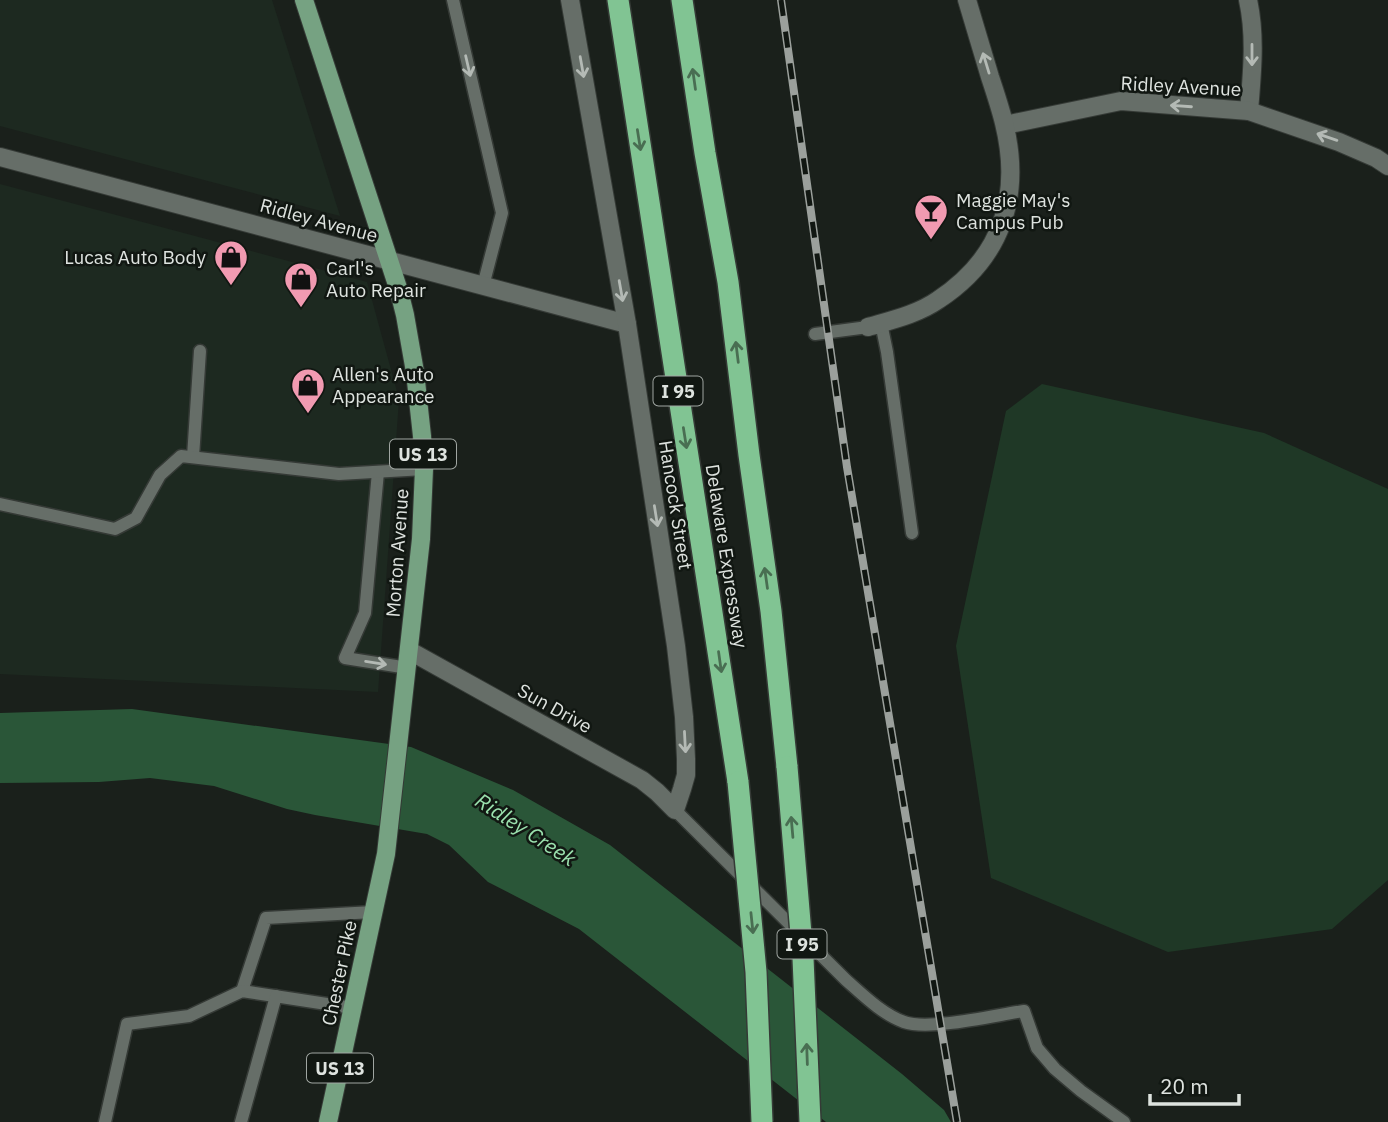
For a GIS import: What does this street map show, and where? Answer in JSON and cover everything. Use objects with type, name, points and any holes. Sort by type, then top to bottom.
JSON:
[{"type":"highway","name":"Delaware Expressway","points":[[618,0],[738,782],[757,972],[762,1122]]},
{"type":"highway","name":"Delaware Expressway","points":[[682,0],[728,282],[771,611],[803,958],[810,1122]]},
{"type":"main road","name":"Morton Avenue","points":[[304,0],[405,315],[422,436],[424,468],[421,539],[389,832]]},
{"type":"main road","name":"Chester Pike","points":[[328,1122],[389,832]]},
{"type":"street","name":"Hancock Street","points":[[570,0],[627,324],[676,646],[684,718],[686,775],[675,810]]},
{"type":"street","points":[[875,325],[913,313],[937,301],[974,270],[999,233],[1007,210],[1010,162],[1004,125],[967,0]]},
{"type":"street","points":[[1248,0],[1253,58],[1249,111]]},
{"type":"street","name":"Ridley Avenue","points":[[1004,125],[1121,101],[1249,111],[1339,142],[1388,166]]},
{"type":"street","name":"Ridley Avenue","points":[[0,157],[627,324]]},
{"type":"street","name":"Sun Drive","points":[[409,660],[642,780],[675,810]]},
{"type":"lane","points":[[453,0],[502,213],[483,286]]},
{"type":"lane","points":[[815,334],[875,325],[887,352],[912,533]]},
{"type":"lane","points":[[193,457],[200,351]]},
{"type":"lane","points":[[0,504],[116,528],[136,518],[160,475],[181,456],[339,474],[424,468]]},
{"type":"lane","points":[[378,472],[365,613],[345,658],[409,660]]},
{"type":"lane","points":[[675,810],[846,980],[889,1014],[904,1022],[933,1024],[1024,1011],[1037,1048],[1055,1069],[1124,1122]]},
{"type":"lane","points":[[242,991],[266,918],[373,912]]},
{"type":"lane","points":[[105,1122],[127,1024],[189,1016],[242,991],[353,1008]]},
{"type":"lane","points":[[241,1122],[276,996]]},
{"type":"shaded area","points":[[0,0],[272,0],[340,216],[0,126]]},
{"type":"shaded area","points":[[0,184],[367,282],[399,399],[378,692],[0,674]]},
{"type":"shaded area","points":[[1042,384],[1264,433],[1388,489],[1388,880],[1332,929],[1168,952],[991,878],[956,646],[1006,411]]},
{"type":"water","name":"Ridley Creek","points":[[132,709],[411,747],[513,790],[610,845],[902,1074],[944,1110],[951,1122],[826,1122],[579,929],[488,882],[449,845],[427,834],[287,809],[214,786],[150,778],[99,782],[0,783],[0,713]]},
{"type":"railway","points":[[781,0],[847,467],[957,1122]]},
{"type":"place","name":"Maggie May's Campus Pub","points":[[931,241]]},
{"type":"place","name":"Lucas Auto Body","points":[[231,287]]},
{"type":"place","name":"Carl's Auto Repair","points":[[301,309]]},
{"type":"place","name":"Allen's Auto Appearance","points":[[308,415]]}]
